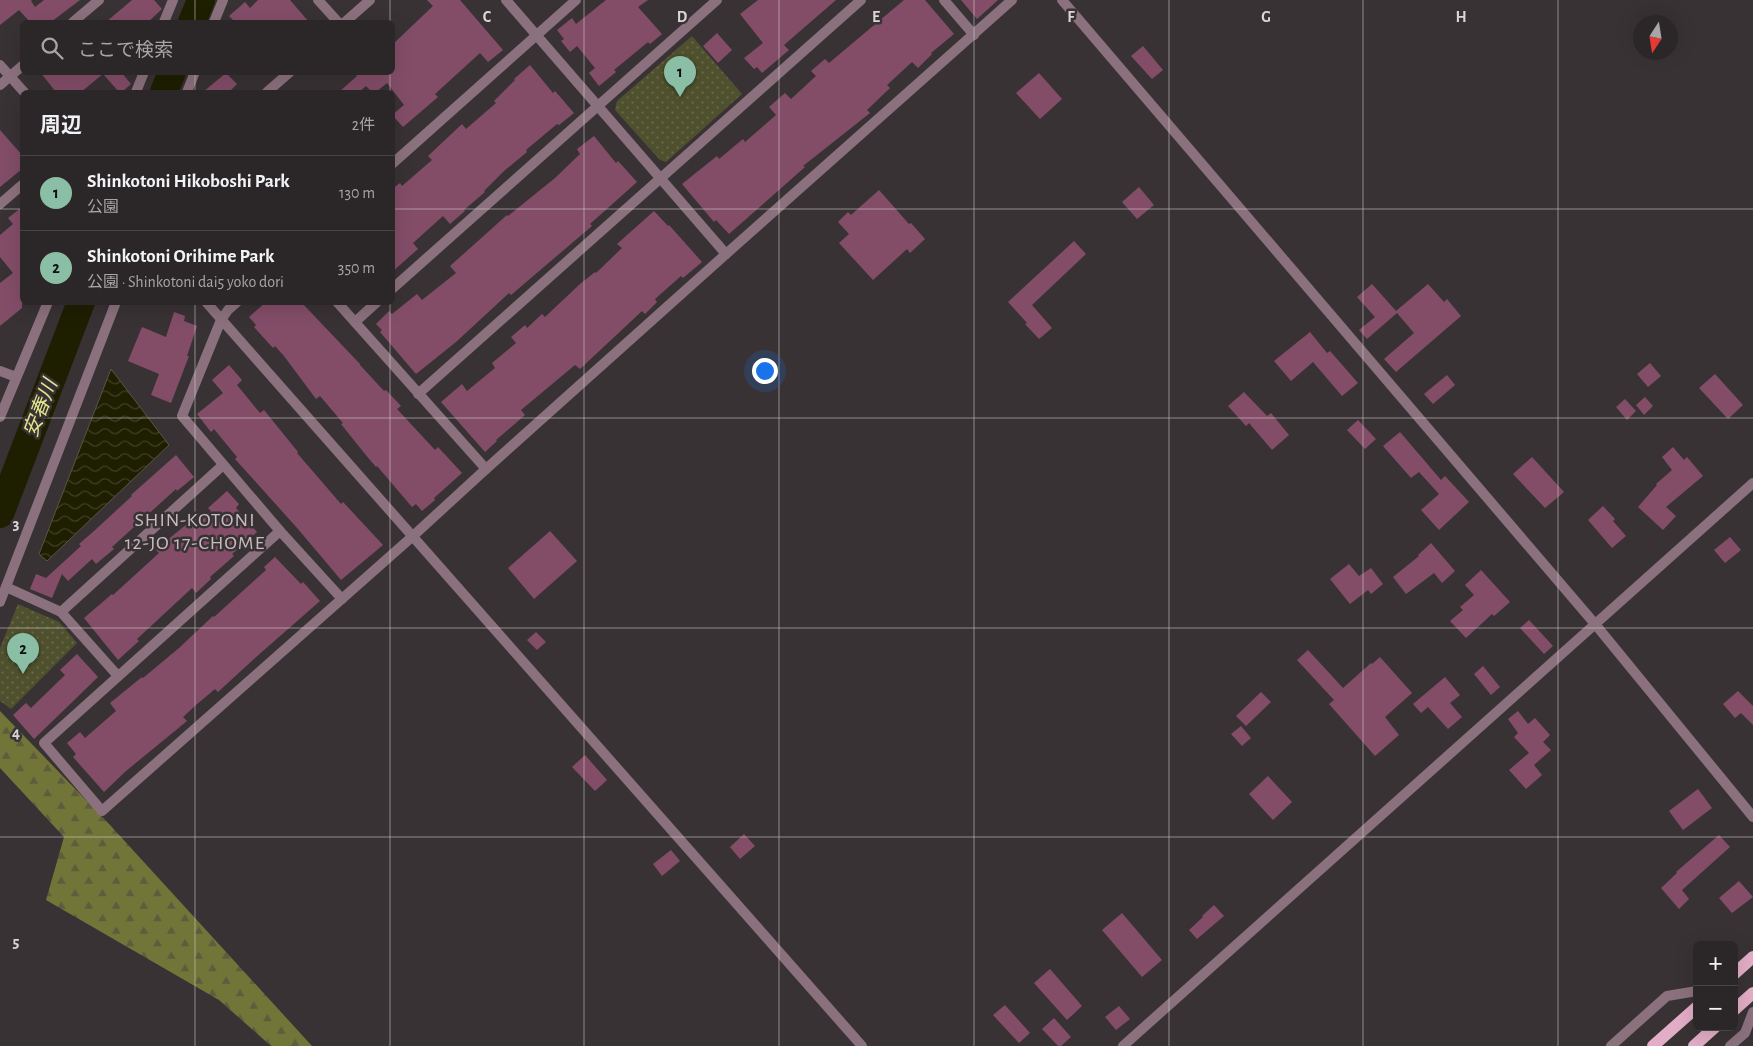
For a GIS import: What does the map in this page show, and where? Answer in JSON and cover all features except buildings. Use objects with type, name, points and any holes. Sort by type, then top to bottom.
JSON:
[{"type":"main road","points":[[1738,970],[1753,957]]},
{"type":"main road","points":[[1738,1006],[1753,993]]},
{"type":"main road","points":[[1654,1046],[1693,1011]]},
{"type":"main road","points":[[1694,1046],[1710,1031]]},
{"type":"street","points":[[75,20],[99,0]]},
{"type":"street","points":[[165,20],[173,0]]},
{"type":"street","points":[[215,20],[223,0]]},
{"type":"street","points":[[318,0],[336,20]]},
{"type":"street","points":[[348,20],[370,0]]},
{"type":"street","points":[[506,0],[726,254]]},
{"type":"street","points":[[395,161],[576,0]]},
{"type":"street","points":[[395,286],[717,0]]},
{"type":"street","points":[[418,394],[861,0]]},
{"type":"street","points":[[944,0],[974,35]]},
{"type":"street","points":[[280,531],[44,743],[102,811],[413,536],[1012,0]]},
{"type":"street","points":[[1062,0],[1595,624],[1753,817]]},
{"type":"street","points":[[0,65],[22,90]]},
{"type":"street","points":[[0,85],[20,68]]},
{"type":"street","points":[[137,90],[143,75]]},
{"type":"street","points":[[188,90],[194,75]]},
{"type":"street","points":[[269,90],[287,75]]},
{"type":"street","points":[[0,204],[20,187]]},
{"type":"street","points":[[0,417],[47,305]]},
{"type":"street","points":[[0,602],[115,305]]},
{"type":"street","points":[[208,305],[862,1046]]},
{"type":"street","points":[[234,305],[221,320],[182,416],[280,531],[342,599]]},
{"type":"street","points":[[341,305],[486,469]]},
{"type":"street","points":[[355,322],[374,305]]},
{"type":"street","points":[[0,371],[16,378]]},
{"type":"street","points":[[61,612],[223,465]]},
{"type":"street","points":[[1123,1046],[1753,482]]},
{"type":"street","points":[[6,587],[61,612],[118,676]]},
{"type":"street","points":[[1611,1046],[1667,996],[1693,993]]},
{"type":"street","points":[[1730,1046],[1745,1033],[1753,1012]]},
{"type":"green space","points":[[0,711],[110,825],[312,1046],[271,1046],[219,1000],[46,900],[64,837],[0,768]]},
{"type":"shaded area","points":[[692,36],[742,94],[666,162],[660,160],[615,110],[617,101]]},
{"type":"shaded area","points":[[18,604],[59,622],[77,643],[11,709],[0,701],[0,648]]},
{"type":"water","points":[[111,369],[169,445],[47,561],[39,554]]},
{"type":"waterway","name":"安春川","points":[[193,20],[201,0]]},
{"type":"waterway","name":"安春川","points":[[165,90],[171,75]]},
{"type":"waterway","name":"安春川","points":[[0,514],[80,305]]},
{"type":"place","name":"Shinkotoni Hikoboshi Park","points":[[680,97]]},
{"type":"place","name":"Shinkotoni Orihime Park","points":[[23,674]]},
{"type":"district","name":"SHIN-KOTONI 12-JO 17-CHOME","points":[[195,530]]}]
